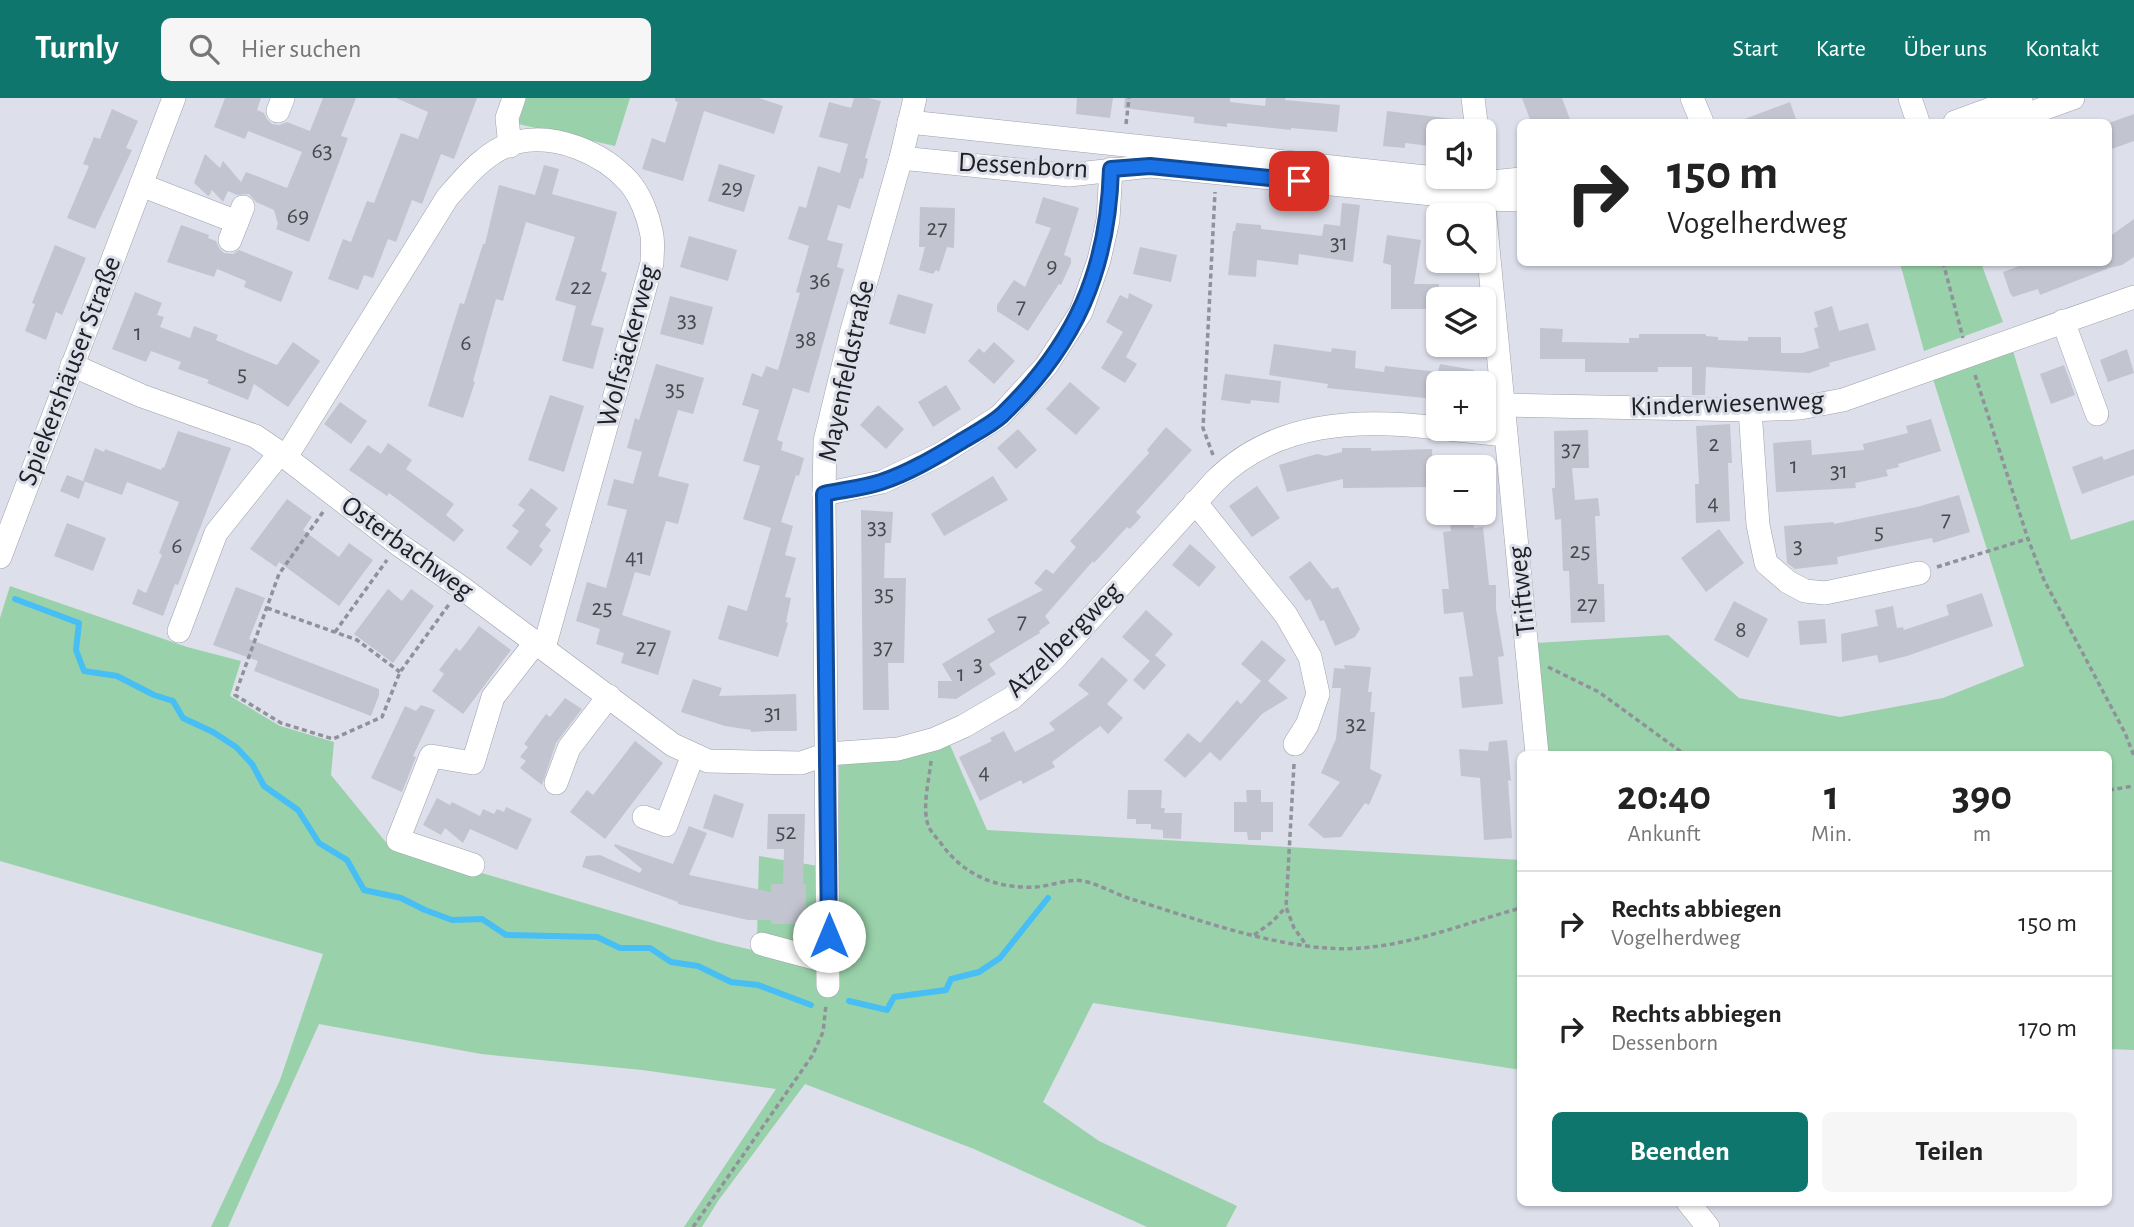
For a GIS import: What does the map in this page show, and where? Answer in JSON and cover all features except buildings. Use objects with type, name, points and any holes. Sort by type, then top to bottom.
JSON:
[{"type":"street","name":"Spiekershäuser Straße","points":[[0,557],[174,98]]},
{"type":"street","points":[[510,146],[508,118],[514,98]]},
{"type":"street","name":"Mayenfeldstraße","points":[[828,986],[825,441],[915,98]]},
{"type":"street","points":[[1474,98],[1476,119]]},
{"type":"street","points":[[1692,98],[1701,119]]},
{"type":"street","points":[[1910,98],[1917,119]]},
{"type":"street","points":[[1963,119],[2021,98]]},
{"type":"street","points":[[2014,119],[2073,98]]},
{"type":"street","name":"Dessenborn","points":[[909,122],[1426,180]]},
{"type":"street","name":"Wolfsäckerweg","points":[[283,455],[447,198],[467,175],[492,154],[517,142],[568,144],[611,166],[630,184],[643,207],[652,233],[652,263],[540,645]]},
{"type":"street","name":"Dessenborn","points":[[901,158],[1069,175],[1150,166],[1220,173],[1426,183]]},
{"type":"street","points":[[824,494],[882,482],[941,454],[1000,416],[1046,366],[1081,312],[1099,260],[1108,220],[1111,169]]},
{"type":"street","name":"Dessenborn","points":[[1496,183],[1517,180]]},
{"type":"street","points":[[141,185],[237,223]]},
{"type":"street","name":"Triftweg","points":[[1482,189],[1505,435],[1530,658],[1537,751]]},
{"type":"street","name":"Dessenborn","points":[[1490,189],[1517,199]]},
{"type":"street","name":"Kinderwiesenweg","points":[[1503,405],[1750,410],[1800,408],[1843,400],[2134,297]]},
{"type":"street","points":[[2063,321],[2097,414]]},
{"type":"street","name":"Osterbachweg","points":[[72,365],[142,396],[255,436],[673,745],[708,761],[800,763],[827,754]]},
{"type":"street","points":[[1750,410],[1758,525],[1766,564],[1788,582],[1805,591],[1825,593],[1919,573]]},
{"type":"street","name":"Atzelbergweg","points":[[827,754],[898,749],[935,739],[964,726],[1012,698],[1054,660],[1227,469],[1257,448],[1279,438],[1315,428],[1349,423],[1426,426]]},
{"type":"street","points":[[1496,434],[1505,435]]},
{"type":"street","points":[[179,631],[216,533],[283,455]]},
{"type":"street","points":[[1195,502],[1286,615],[1310,657],[1318,694],[1307,725],[1295,744]]},
{"type":"street","points":[[473,865],[398,840],[431,756],[473,763],[493,697],[540,645]]},
{"type":"street","points":[[556,783],[569,748],[609,696]]},
{"type":"street","points":[[644,817],[666,825],[693,755]]},
{"type":"street","points":[[762,944],[829,961]]},
{"type":"street","points":[[1691,1206],[1708,1227]]},
{"type":"path","points":[[1124,145],[1129,98]]},
{"type":"path","points":[[1220,173],[1215,188],[1203,428],[1211,454],[1227,469]]},
{"type":"path","points":[[1944,266],[1968,356],[2028,539],[2044,580],[2125,733],[2134,756]]},
{"type":"path","points":[[334,496],[279,574],[236,695],[281,723],[333,739],[382,717],[400,672],[462,588]]},
{"type":"path","points":[[1919,573],[2028,539]]},
{"type":"path","points":[[335,632],[398,544]]},
{"type":"path","points":[[267,608],[357,640],[400,672]]},
{"type":"path","points":[[1530,658],[1599,692],[1680,751]]},
{"type":"path","points":[[935,739],[926,805],[928,826],[946,850],[968,872],[1002,886],[1037,887],[1081,880],[1125,897],[1254,935],[1307,947],[1359,949],[1414,941],[1468,922],[1517,909]]},
{"type":"path","points":[[1295,744],[1286,907],[1294,928],[1307,947]]},
{"type":"path","points":[[2112,790],[2134,786]]},
{"type":"path","points":[[1254,935],[1286,907]]},
{"type":"path","points":[[693,1227],[712,1196],[812,1056],[823,1032],[828,986]]},
{"type":"green space","points":[[526,98],[630,98],[615,146],[518,124]]},
{"type":"green space","points":[[1901,266],[1982,266],[2003,322],[1924,351]]},
{"type":"green space","points":[[2013,351],[2071,540],[2134,520],[2134,1050],[2112,1049],[2112,751],[1547,751],[1536,643],[1668,635],[1739,698],[1840,717],[1943,698],[2024,666],[1933,379]]},
{"type":"green space","points":[[10,586],[187,647],[241,661],[230,696],[280,726],[334,742],[331,775],[389,846],[718,942],[839,970],[839,762],[950,745],[987,830],[1517,860],[1517,1069],[1093,1003],[1043,1102],[1099,1141],[1237,1206],[1226,1227],[1147,1227],[974,1149],[805,1084],[718,1201],[702,1227],[684,1227],[776,1089],[642,1070],[481,1054],[319,1024],[228,1227],[211,1227],[280,1080],[323,954],[0,861],[0,618]]},
{"type":"green space","points":[[759,856],[818,866],[815,952],[757,938]]},
{"type":"waterway","points":[[15,599],[79,623],[76,650],[84,671],[117,676],[154,695],[173,701],[183,718],[213,732],[236,747],[252,764],[264,786],[298,810],[319,843],[347,860],[364,890],[401,898],[452,920],[482,919],[506,935],[597,937],[620,948],[650,948],[671,962],[698,966],[731,982],[758,985],[811,1005]]},
{"type":"waterway","points":[[849,1001],[887,1010],[894,997],[946,990],[951,979],[979,972],[1000,958],[1048,898]]},
{"type":"route","points":[[829,936],[824,494],[882,482],[941,454],[1000,416],[1046,366],[1081,312],[1099,260],[1108,220],[1111,169],[1150,166],[1299,181]]}]
